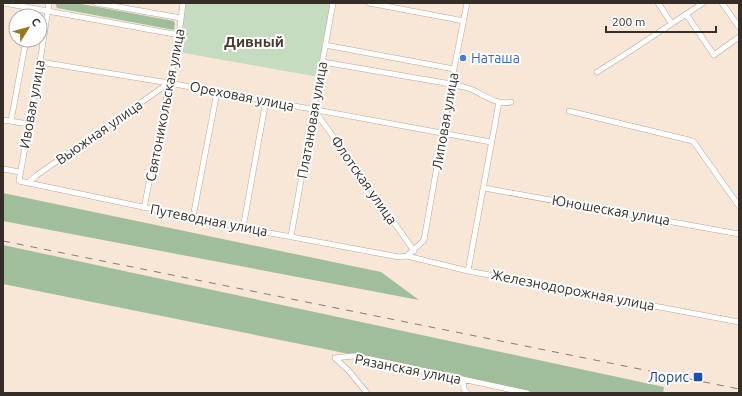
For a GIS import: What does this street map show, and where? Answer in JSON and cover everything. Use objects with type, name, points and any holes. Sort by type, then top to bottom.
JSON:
[{"type":"street","points":[[4,3],[31,8]]},
{"type":"street","name":"Ивовая улица","points":[[48,10],[49,3]]},
{"type":"street","points":[[96,3],[181,18]]},
{"type":"street","name":"Святоникольская улица","points":[[144,208],[179,35],[183,3]]},
{"type":"street","name":"Платановая улица","points":[[292,236],[333,3]]},
{"type":"street","points":[[370,3],[464,21]]},
{"type":"street","name":"Липовая улица","points":[[414,251],[424,240],[451,84],[467,3]]},
{"type":"street","points":[[658,3],[672,24]]},
{"type":"street","points":[[597,72],[703,3]]},
{"type":"street","points":[[722,3],[739,27]]},
{"type":"street","points":[[48,10],[179,35]]},
{"type":"street","points":[[686,14],[714,55],[739,37]]},
{"type":"street","points":[[325,45],[454,69]]},
{"type":"street","name":"Ивовая улица","points":[[11,121],[25,48]]},
{"type":"street","name":"Ивовая улица","points":[[19,181],[42,48]]},
{"type":"street","name":"Ореховая улица","points":[[40,62],[266,100],[491,142]]},
{"type":"street","points":[[323,62],[451,84],[472,90],[478,94],[499,102],[510,102]]},
{"type":"street","name":"Вьюжная улица","points":[[29,182],[169,83]]},
{"type":"street","points":[[193,217],[217,92]]},
{"type":"street","points":[[244,228],[266,100]]},
{"type":"street","points":[[468,271],[499,102]]},
{"type":"street","name":"Флотская улица","points":[[314,110],[414,251]]},
{"type":"street","points":[[569,112],[693,141],[739,206]]},
{"type":"street","points":[[3,120],[28,124]]},
{"type":"street","points":[[3,169],[20,172]]},
{"type":"street","name":"Путеводная улица","points":[[19,181],[244,228],[399,257],[408,256]]},
{"type":"street","name":"Юношеская улица","points":[[484,188],[739,234]]},
{"type":"street","points":[[408,256],[414,251]]},
{"type":"street","name":"Железнодорожная улица","points":[[408,256],[468,271],[739,322]]},
{"type":"street","name":"Рязанская улица","points":[[367,393],[336,358],[353,356],[364,358],[527,393]]},
{"type":"street","points":[[463,380],[464,389],[467,393]]},
{"type":"green space","points":[[55,3],[76,3],[174,21],[174,30],[57,8]]},
{"type":"green space","points":[[186,3],[332,3],[319,77],[178,52]]},
{"type":"green space","points":[[3,193],[381,272],[419,300],[3,221]]},
{"type":"green space","points":[[3,245],[664,387],[663,393],[537,393],[3,284]]},
{"type":"railway","points":[[3,241],[739,389]]},
{"type":"place","name":"Наташа","points":[[463,58]]},
{"type":"place","name":"Лорис","points":[[698,377]]},
{"type":"district","name":"Дивный","points":[[254,41]]}]
